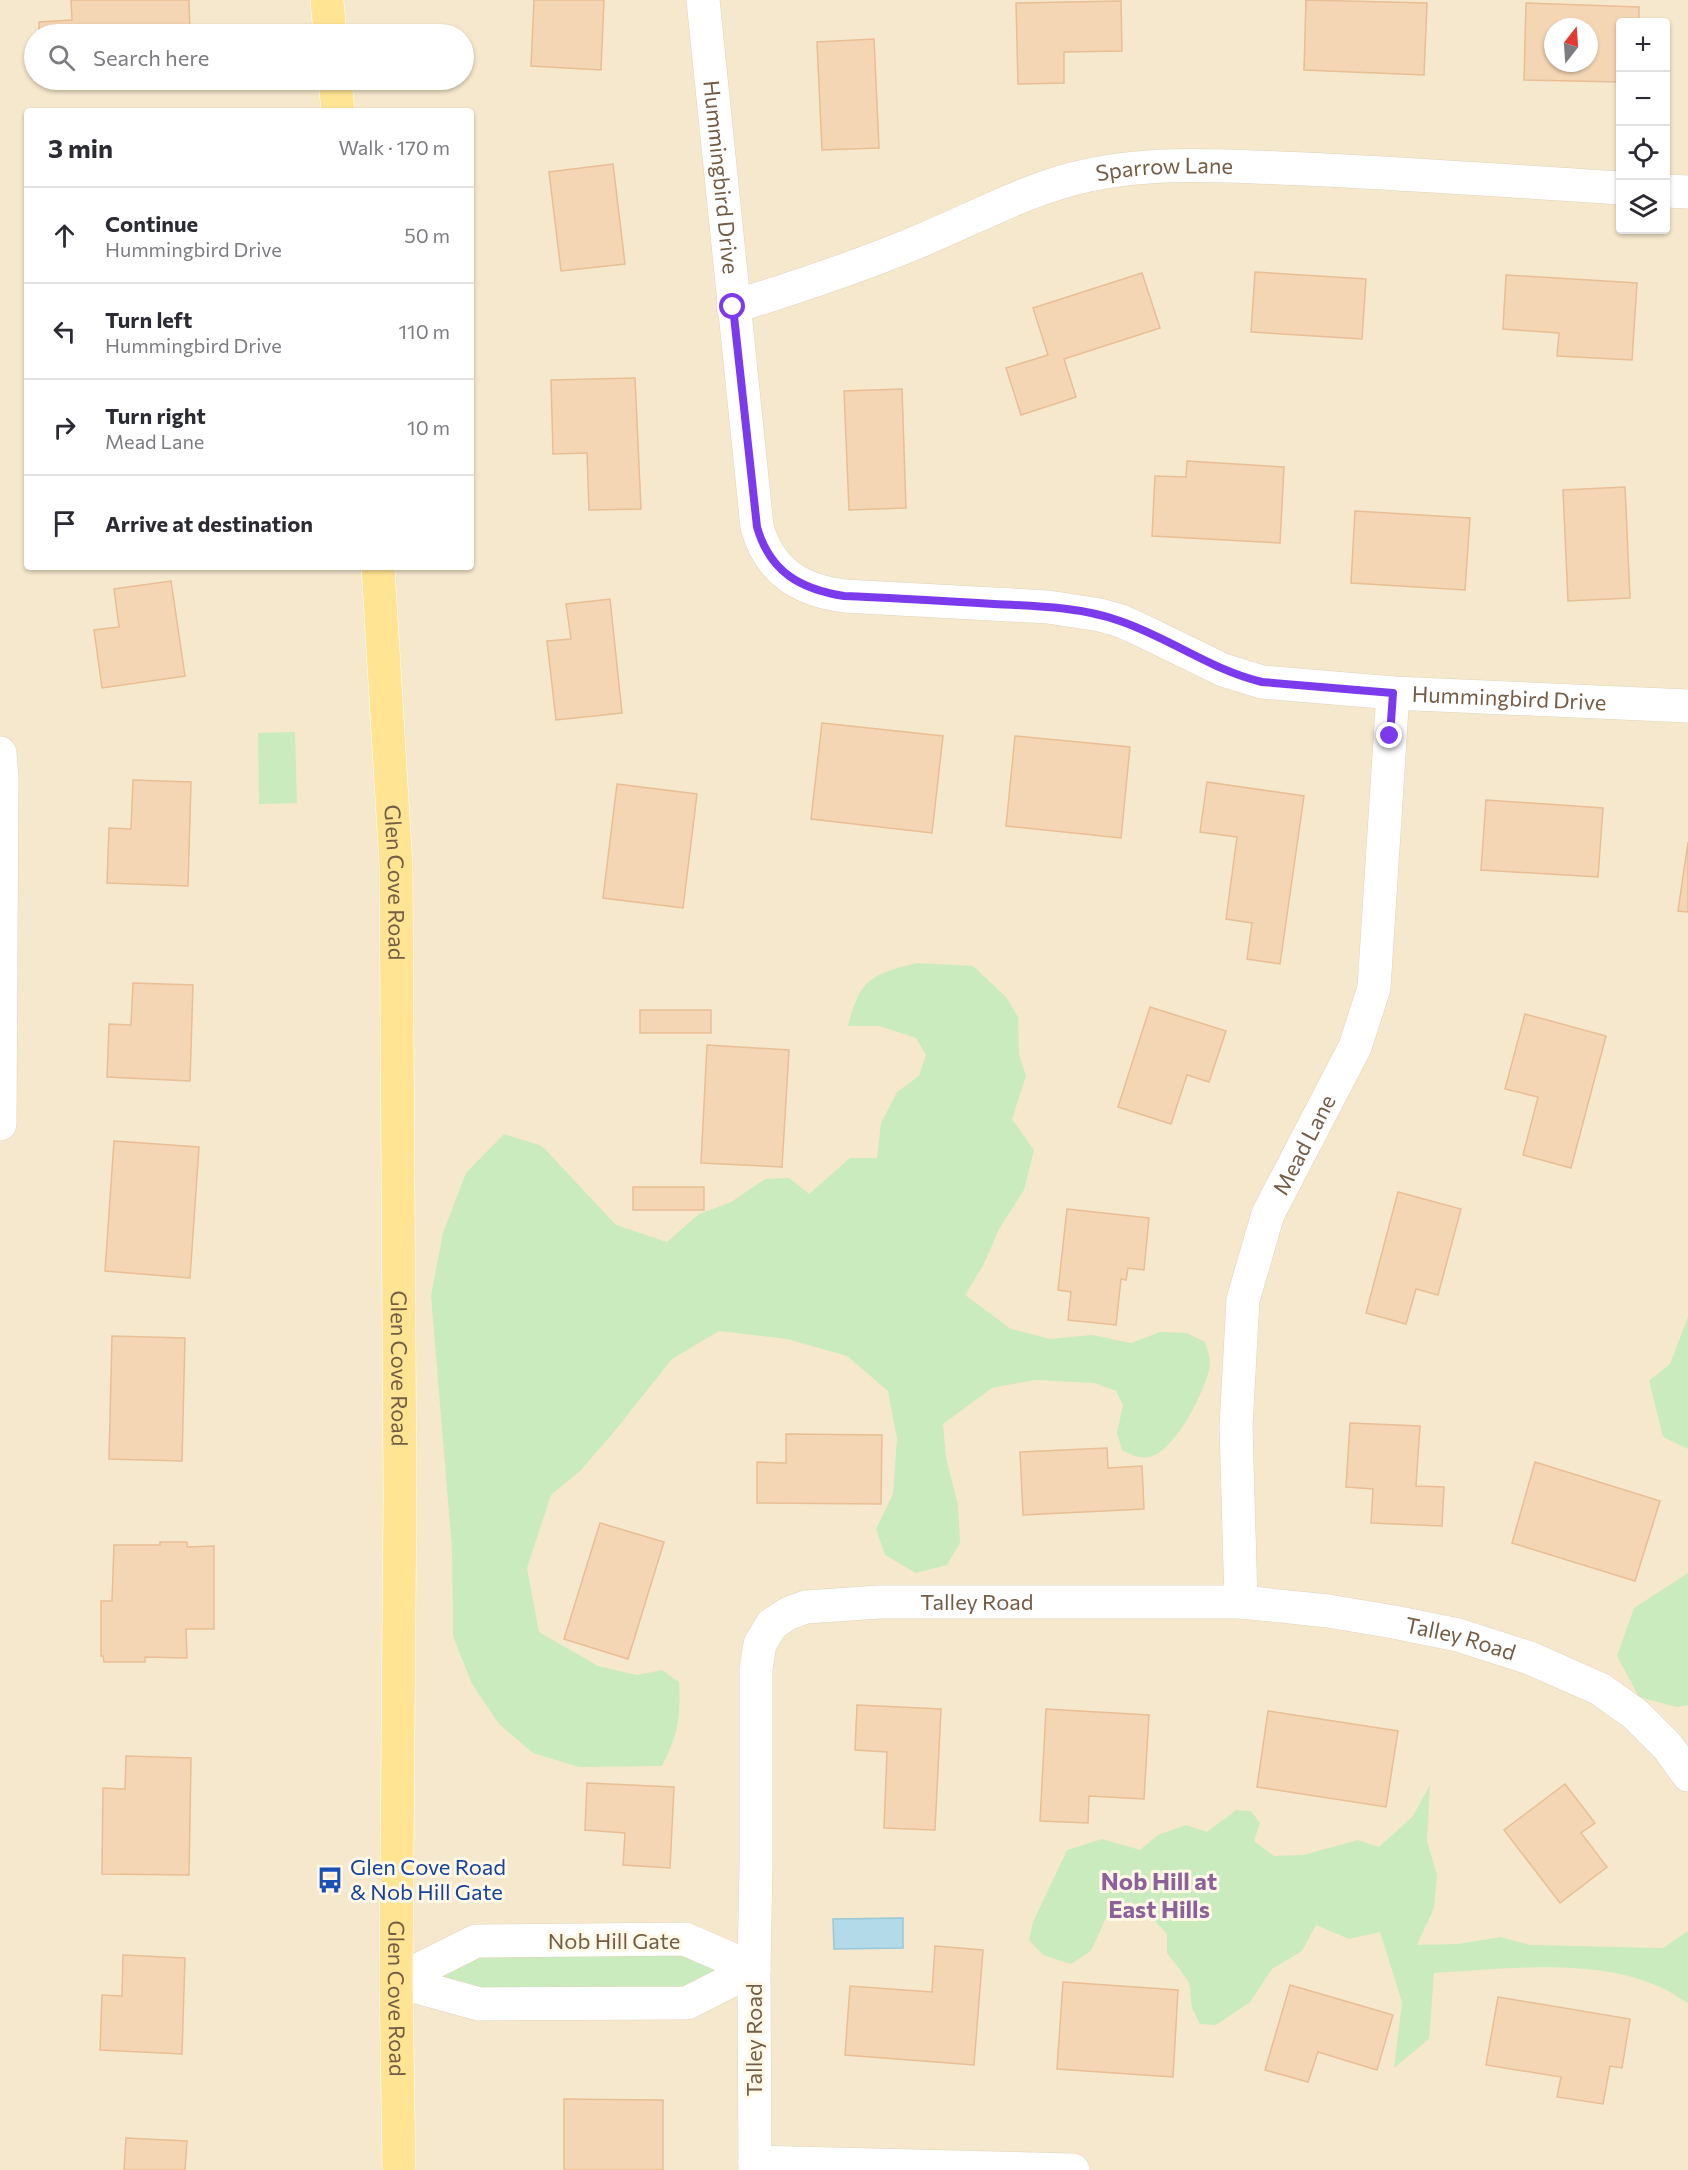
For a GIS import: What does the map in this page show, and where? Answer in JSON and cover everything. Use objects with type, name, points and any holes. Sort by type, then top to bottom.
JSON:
[{"type":"main road","points":[[327,0],[329,24]]},
{"type":"main road","points":[[336,90],[338,108]]},
{"type":"main road","name":"Glen Cove Road","points":[[378,570],[396,876],[400,1494],[396,1981],[399,2170]]},
{"type":"street","name":"Hummingbird Drive","points":[[703,0],[757,527],[762,543],[771,557],[784,572],[799,583],[820,592],[844,596],[1048,607],[1100,615],[1121,621],[1223,670],[1262,682],[1393,693],[1688,706]]},
{"type":"street","name":"Sparrow Lane","points":[[733,307],[824,279],[1071,179],[1123,169],[1197,164],[1616,188]]},
{"type":"street","points":[[1670,191],[1688,192]]},
{"type":"street","name":"Mead Lane","points":[[1241,1602],[1236,1426],[1243,1300],[1268,1214],[1355,1047],[1374,988],[1393,693]]},
{"type":"street","points":[[0,753],[2,778],[0,1124]]},
{"type":"street","name":"Talley Road","points":[[755,2166],[756,1669],[760,1644],[772,1624],[789,1613],[806,1607],[880,1602],[1241,1602],[1328,1611],[1394,1622],[1458,1635],[1530,1658],[1600,1689],[1635,1714],[1668,1747],[1688,1775]]},
{"type":"street","name":"Nob Hill Gate","points":[[396,1981],[476,1941],[685,1939],[754,1969]]},
{"type":"street","points":[[396,1981],[479,2004],[687,2004],[754,1969]]},
{"type":"street","points":[[755,2166],[1073,2170]]},
{"type":"shaded area","points":[[0,0],[1688,0],[1688,2170],[0,2170]]},
{"type":"green space","points":[[295,732],[297,803],[259,804],[258,733]]},
{"type":"green space","points":[[917,963],[973,966],[1006,997],[1018,1017],[1019,1054],[1026,1076],[1012,1119],[1034,1150],[1024,1190],[999,1229],[984,1264],[965,1295],[1011,1329],[1050,1339],[1092,1335],[1131,1343],[1160,1332],[1187,1333],[1205,1342],[1210,1359],[1207,1376],[1196,1404],[1169,1444],[1159,1453],[1142,1457],[1122,1450],[1117,1433],[1123,1405],[1116,1391],[1094,1383],[1034,1380],[992,1388],[943,1424],[946,1458],[958,1505],[960,1543],[947,1565],[916,1573],[885,1555],[876,1529],[893,1494],[897,1439],[888,1391],[847,1356],[787,1339],[719,1331],[672,1359],[580,1471],[551,1495],[527,1568],[539,1632],[598,1666],[637,1675],[662,1670],[679,1682],[677,1726],[667,1755],[662,1766],[579,1767],[533,1753],[499,1724],[472,1684],[453,1636],[452,1550],[431,1296],[443,1233],[466,1173],[504,1134],[542,1146],[616,1225],[667,1242],[699,1214],[731,1202],[765,1179],[789,1178],[809,1194],[850,1158],[877,1158],[881,1123],[897,1092],[919,1076],[926,1055],[916,1038],[879,1026],[848,1026],[858,997],[870,981],[889,971]]},
{"type":"green space","points":[[1688,1317],[1688,1449],[1663,1437],[1649,1381],[1670,1364]]},
{"type":"green space","points":[[1688,1573],[1688,1705],[1677,1707],[1639,1697],[1617,1656],[1634,1608]]},
{"type":"green space","points":[[1430,1785],[1427,1841],[1437,1875],[1434,1908],[1417,1945],[1458,1944],[1501,1937],[1530,1945],[1663,1948],[1688,1931],[1688,2003],[1660,1987],[1634,1978],[1578,1968],[1519,1968],[1434,1973],[1429,2039],[1394,2068],[1402,2002],[1380,1932],[1349,1939],[1316,1925],[1302,1951],[1272,1969],[1250,2002],[1216,2025],[1200,2024],[1192,2008],[1189,1982],[1167,1953],[1167,1934],[1154,1920],[1131,1902],[1114,1905],[1091,1951],[1071,1964],[1043,1955],[1029,1940],[1033,1922],[1067,1850],[1102,1839],[1140,1850],[1158,1835],[1186,1825],[1207,1832],[1236,1810],[1251,1811],[1260,1823],[1254,1841],[1274,1856],[1303,1855],[1358,1840],[1379,1847],[1413,1816]]},
{"type":"green space","points":[[685,1939],[754,1969],[687,2003],[396,1981],[476,1941]]},
{"type":"water","points":[[903,1918],[903,1948],[834,1949],[833,1919]]},
{"type":"building","points":[[71,0],[189,0],[190,24],[39,24],[39,22],[72,20]]},
{"type":"building","points":[[534,0],[604,0],[601,70],[531,66]]},
{"type":"building","points":[[1306,0],[1427,3],[1424,75],[1304,70]]},
{"type":"building","points":[[1121,1],[1122,51],[1064,52],[1064,83],[1018,84],[1016,3]]},
{"type":"building","points":[[1526,3],[1639,7],[1639,18],[1616,18],[1616,82],[1524,80]]},
{"type":"building","points":[[874,39],[879,148],[822,150],[817,42]]},
{"type":"building","points":[[613,164],[625,264],[561,271],[549,172]]},
{"type":"building","points":[[1255,272],[1366,279],[1362,339],[1251,332]]},
{"type":"building","points":[[1142,273],[1160,328],[1064,359],[1076,397],[1021,415],[1006,368],[1048,355],[1033,308]]},
{"type":"building","points":[[1506,275],[1637,283],[1632,360],[1557,356],[1559,333],[1503,329]]},
{"type":"building","points":[[635,378],[641,509],[589,510],[587,453],[553,454],[551,380]]},
{"type":"building","points":[[902,389],[906,508],[849,510],[844,391]]},
{"type":"building","points":[[1187,461],[1284,467],[1280,543],[1152,536],[1155,476],[1186,477]]},
{"type":"building","points":[[1625,487],[1630,598],[1568,601],[1563,490]]},
{"type":"building","points":[[1355,511],[1470,518],[1465,590],[1351,583]]},
{"type":"building","points":[[171,581],[185,676],[102,688],[94,630],[119,627],[114,589]]},
{"type":"building","points":[[610,599],[622,713],[556,720],[547,641],[571,639],[566,604]]},
{"type":"building","points":[[822,723],[943,736],[932,833],[811,819]]},
{"type":"building","points":[[1015,736],[1130,747],[1121,838],[1006,826]]},
{"type":"building","points":[[133,780],[191,782],[188,886],[107,883],[109,828],[131,829]]},
{"type":"building","points":[[1207,782],[1304,796],[1280,964],[1247,959],[1252,923],[1226,919],[1237,837],[1200,832]]},
{"type":"building","points":[[617,784],[697,794],[683,908],[603,898]]},
{"type":"building","points":[[1486,800],[1603,808],[1598,877],[1481,870]]},
{"type":"building","points":[[1688,842],[1688,912],[1678,911]]},
{"type":"building","points":[[133,983],[193,985],[190,1081],[107,1077],[109,1024],[131,1025]]},
{"type":"building","points":[[1150,1007],[1226,1031],[1209,1082],[1187,1075],[1171,1124],[1118,1107]]},
{"type":"building","points":[[640,1010],[711,1010],[711,1033],[640,1033]]},
{"type":"building","points":[[1525,1014],[1606,1036],[1571,1168],[1523,1155],[1538,1097],[1505,1089]]},
{"type":"building","points":[[707,1045],[789,1050],[782,1167],[701,1163]]},
{"type":"building","points":[[114,1141],[199,1147],[190,1278],[105,1271]]},
{"type":"building","points":[[633,1187],[704,1187],[704,1210],[633,1210]]},
{"type":"building","points":[[1398,1192],[1461,1209],[1438,1295],[1416,1289],[1406,1324],[1366,1313]]},
{"type":"building","points":[[1067,1209],[1149,1218],[1144,1270],[1128,1268],[1126,1280],[1121,1279],[1116,1325],[1068,1320],[1071,1292],[1058,1290]]},
{"type":"building","points":[[112,1336],[185,1338],[182,1461],[109,1459]]},
{"type":"building","points":[[1350,1423],[1420,1426],[1416,1486],[1444,1487],[1442,1526],[1371,1523],[1373,1489],[1346,1487]]},
{"type":"building","points":[[786,1434],[882,1435],[881,1504],[757,1503],[757,1462],[786,1463]]},
{"type":"building","points":[[1107,1448],[1108,1468],[1142,1466],[1144,1509],[1023,1515],[1020,1452]]},
{"type":"building","points":[[1535,1462],[1660,1501],[1635,1581],[1512,1543]]},
{"type":"building","points":[[600,1523],[664,1542],[628,1659],[564,1639]]},
{"type":"building","points":[[160,1542],[187,1542],[187,1547],[214,1546],[214,1629],[186,1629],[187,1658],[145,1657],[145,1662],[104,1662],[101,1656],[101,1601],[112,1601],[114,1545],[160,1545]]},
{"type":"building","points":[[857,1705],[941,1709],[935,1830],[884,1828],[887,1752],[855,1750]]},
{"type":"building","points":[[1046,1709],[1149,1715],[1144,1799],[1089,1796],[1088,1823],[1040,1821]]},
{"type":"building","points":[[1268,1711],[1398,1731],[1386,1807],[1257,1787]]},
{"type":"building","points":[[126,1756],[191,1758],[189,1875],[102,1874],[103,1788],[125,1789]]},
{"type":"building","points":[[587,1783],[674,1787],[670,1868],[623,1865],[625,1833],[585,1830]]},
{"type":"building","points":[[1565,1784],[1595,1823],[1581,1833],[1607,1867],[1560,1903],[1504,1830]]},
{"type":"building","points":[[935,1946],[983,1950],[974,2065],[845,2055],[850,1986],[932,1992]]},
{"type":"building","points":[[123,1955],[185,1958],[182,2054],[100,2050],[102,1995],[122,1996]]},
{"type":"building","points":[[1063,1982],[1178,1990],[1173,2077],[1057,2069]]},
{"type":"building","points":[[1290,1985],[1393,2015],[1377,2070],[1318,2052],[1308,2082],[1265,2070]]},
{"type":"building","points":[[1498,1997],[1630,2019],[1622,2068],[1610,2066],[1603,2104],[1557,2097],[1561,2077],[1486,2065]]},
{"type":"building","points":[[564,2099],[663,2100],[663,2170],[564,2170]]},
{"type":"building","points":[[126,2138],[187,2141],[185,2170],[124,2170]]},
{"type":"place","name":"Glen Cove Road & Nob Hill Gate","points":[[330,1880]]},
{"type":"district","name":"Nob Hill at East Hills","points":[[1159,1896]]},
{"type":"route","points":[[733,307],[757,527],[762,543],[771,557],[784,572],[799,583],[820,592],[844,596],[1048,607],[1100,615],[1121,621],[1242,677],[1262,682],[1393,693],[1390,736]]}]
